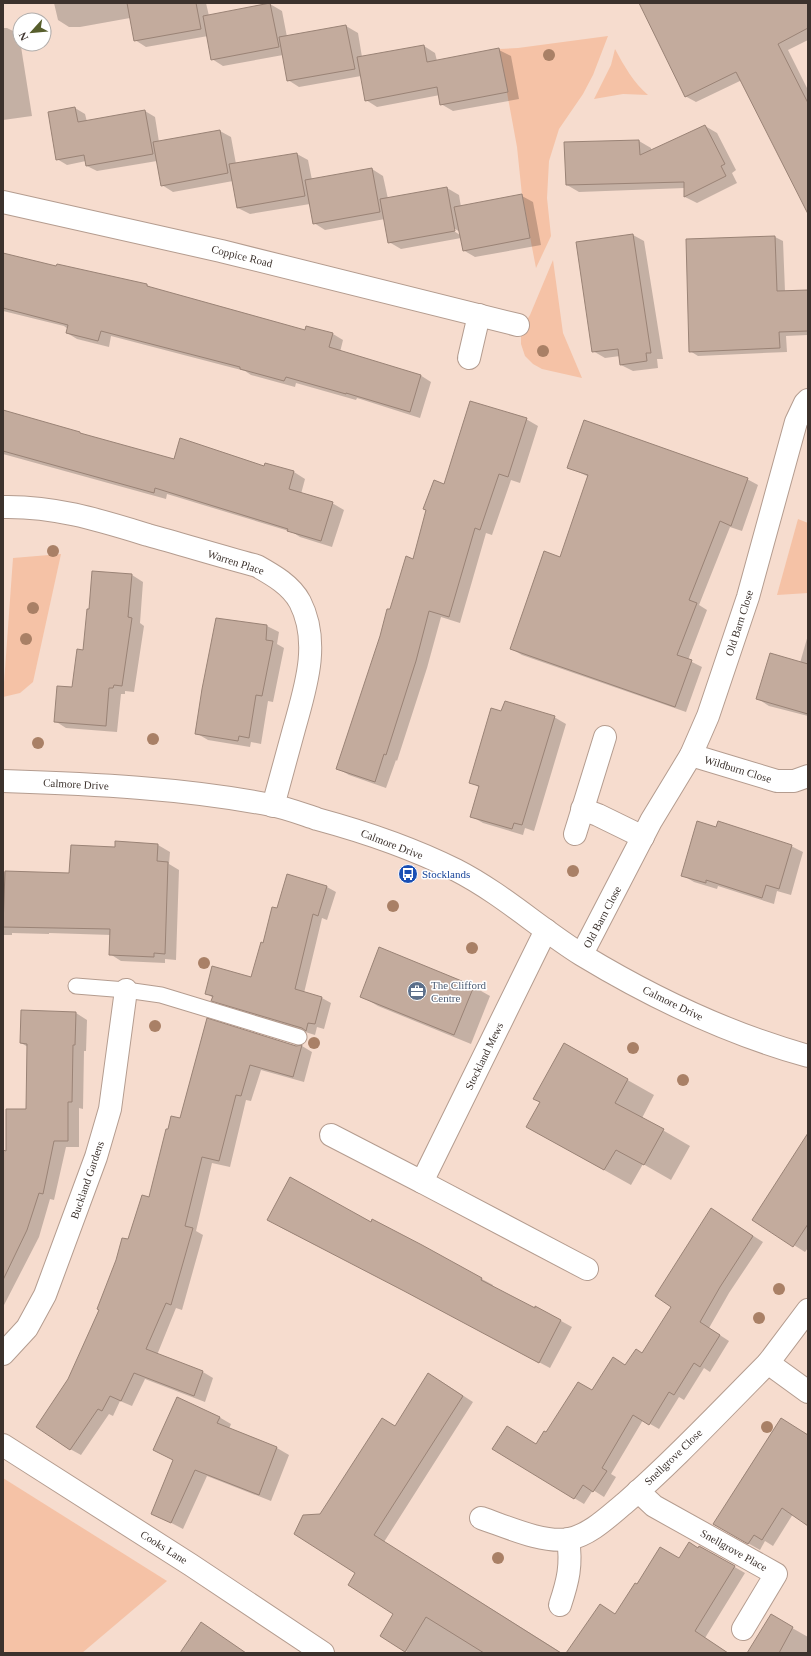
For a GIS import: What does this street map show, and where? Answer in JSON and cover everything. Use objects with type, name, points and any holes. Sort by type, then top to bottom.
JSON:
[{"type":"street","name":"Coppice Road","points":[[3,202],[228,253],[518,325]]},
{"type":"street","points":[[469,358],[479,315]]},
{"type":"street","name":"Old Barn Close","points":[[582,954],[643,837],[691,755],[708,716],[732,648],[767,530],[796,422],[808,400]]},
{"type":"street","name":"Warren Place","points":[[3,507],[51,509],[83,515],[256,566],[274,575],[289,588],[300,601],[306,618],[310,637],[311,657],[308,680],[273,806]]},
{"type":"street","points":[[575,834],[605,737]]},
{"type":"street","name":"Wildburn Close","points":[[691,755],[777,781],[794,780],[808,776]]},
{"type":"street","name":"Calmore Drive","points":[[3,781],[149,788],[214,796],[273,806],[344,826],[402,846],[456,870],[483,885],[582,954],[653,995],[718,1025],[785,1050],[808,1056]]},
{"type":"street","points":[[582,809],[598,815],[643,837]]},
{"type":"street","name":"Stockland Mews","points":[[422,1182],[546,930]]},
{"type":"street","name":"Buckland Gardens","points":[[3,1354],[27,1328],[46,1295],[103,1136],[113,1091],[126,990]]},
{"type":"street","points":[[331,1135],[587,1269]]},
{"type":"street","name":"Snellgrove Close","points":[[481,1518],[539,1537],[556,1540],[579,1536],[592,1528],[638,1491],[689,1443],[768,1363],[808,1310]]},
{"type":"street","points":[[768,1363],[808,1392]]},
{"type":"street","name":"Cooks Lane","points":[[3,1445],[192,1565],[323,1653]]},
{"type":"street","name":"Snellgrove Place","points":[[638,1491],[654,1506],[776,1574],[743,1629]]},
{"type":"street","points":[[560,1605],[570,1568],[568,1539]]},
{"type":"lane","points":[[76,986],[126,990],[161,995],[299,1037]]},
{"type":"shaded area","points":[[608,36],[593,75],[583,94],[559,129],[549,161],[547,198],[551,236],[536,268],[522,195],[517,147],[499,49],[518,48]]},
{"type":"shaded area","points":[[615,49],[630,74],[648,95],[623,94],[594,99],[611,65]]},
{"type":"shaded area","points":[[553,260],[563,333],[582,378],[542,369],[533,364],[525,356],[521,344],[521,330],[530,315]]},
{"type":"shaded area","points":[[798,519],[808,523],[808,593],[777,595]]},
{"type":"shaded area","points":[[61,554],[33,682],[20,693],[3,697],[13,558]]},
{"type":"shaded area","points":[[3,1478],[167,1581],[82,1653],[3,1653]]},
{"type":"building","points":[[127,3],[196,3],[201,29],[134,41]]},
{"type":"building","points":[[270,3],[279,47],[211,60],[203,16]]},
{"type":"building","points":[[639,3],[808,3],[808,28],[778,44],[808,103],[808,214],[736,72],[685,97]]},
{"type":"building","points":[[346,25],[355,69],[287,81],[279,37]]},
{"type":"building","points":[[424,45],[427,62],[499,48],[508,92],[440,105],[437,87],[365,101],[357,57]]},
{"type":"building","points":[[75,107],[78,122],[145,110],[153,154],[86,166],[84,155],[56,160],[48,112]]},
{"type":"building","points":[[705,125],[725,164],[721,166],[726,176],[684,197],[684,182],[566,185],[564,142],[639,140],[640,155]]},
{"type":"building","points":[[220,130],[228,173],[161,186],[153,142]]},
{"type":"building","points":[[297,153],[305,196],[237,208],[229,164]]},
{"type":"building","points":[[372,168],[380,212],[313,224],[305,180]]},
{"type":"building","points":[[447,187],[455,231],[388,243],[380,199]]},
{"type":"building","points":[[522,194],[530,238],[463,251],[454,207]]},
{"type":"building","points":[[633,234],[651,353],[646,353],[647,361],[620,365],[618,349],[592,352],[576,242]]},
{"type":"building","points":[[775,236],[777,291],[808,290],[808,331],[779,332],[780,348],[689,352],[686,239]]},
{"type":"building","points":[[3,253],[56,266],[57,264],[147,284],[147,286],[305,330],[306,326],[333,333],[329,347],[421,375],[410,412],[286,377],[284,381],[240,369],[240,367],[101,331],[98,341],[66,333],[68,325],[3,308]]},
{"type":"building","points":[[470,401],[527,418],[508,477],[499,474],[480,530],[475,528],[449,617],[429,611],[416,661],[386,755],[384,754],[375,782],[336,769],[380,636],[387,609],[390,609],[406,556],[413,559],[426,510],[423,509],[434,480],[444,484]]},
{"type":"building","points":[[3,410],[174,459],[180,438],[264,466],[265,463],[294,471],[289,489],[333,502],[321,541],[287,531],[288,529],[155,488],[154,493],[3,451]]},
{"type":"building","points":[[584,420],[748,478],[731,526],[720,521],[689,600],[697,603],[677,655],[692,660],[675,707],[510,649],[544,551],[560,557],[588,475],[567,468]]},
{"type":"building","points":[[92,571],[132,574],[128,617],[132,618],[122,686],[114,685],[113,688],[109,688],[106,726],[54,722],[57,686],[72,687],[77,649],[83,650],[87,609],[89,609]]},
{"type":"building","points":[[216,618],[267,625],[266,640],[273,641],[262,696],[256,695],[249,738],[239,736],[238,741],[195,734]]},
{"type":"building","points":[[770,653],[808,664],[808,714],[756,699]]},
{"type":"building","points":[[505,701],[555,716],[522,825],[514,823],[512,829],[470,817],[479,786],[469,783],[491,708],[501,711]]},
{"type":"building","points":[[697,821],[716,827],[718,821],[792,845],[779,889],[766,885],[762,898],[706,880],[706,883],[681,876]]},
{"type":"building","points":[[115,841],[158,844],[157,861],[168,862],[165,954],[154,953],[154,957],[109,955],[110,929],[3,927],[5,871],[69,873],[71,845],[115,847]]},
{"type":"building","points":[[287,874],[327,886],[318,916],[313,914],[295,989],[322,997],[315,1024],[308,1023],[306,1031],[302,1028],[211,1001],[213,996],[205,994],[212,966],[251,977],[261,942],[263,943],[272,907],[277,908]]},
{"type":"building","name":"The Clifford Centre","points":[[379,947],[474,986],[454,1035],[360,997]]},
{"type":"building","points":[[21,1010],[76,1012],[75,1045],[73,1045],[72,1102],[68,1102],[68,1141],[54,1141],[43,1194],[39,1193],[27,1230],[3,1280],[3,1150],[6,1151],[6,1109],[26,1109],[27,1044],[20,1043]]},
{"type":"building","points":[[207,1018],[296,1046],[302,1045],[293,1077],[250,1065],[241,1096],[236,1095],[219,1161],[202,1157],[185,1226],[193,1228],[171,1305],[166,1303],[146,1349],[203,1371],[194,1396],[134,1373],[121,1401],[110,1396],[102,1411],[98,1409],[70,1450],[36,1427],[68,1379],[99,1310],[97,1309],[116,1260],[122,1238],[128,1239],[142,1195],[149,1197],[166,1129],[168,1129],[171,1116],[180,1118]]},
{"type":"building","points":[[564,1043],[628,1079],[615,1103],[664,1129],[644,1165],[616,1150],[604,1170],[526,1127],[540,1102],[533,1099]]},
{"type":"building","points":[[808,1133],[808,1224],[793,1247],[752,1220]]},
{"type":"building","points":[[290,1177],[371,1222],[372,1219],[482,1278],[481,1280],[561,1320],[539,1363],[267,1220]]},
{"type":"building","points":[[711,1208],[753,1236],[720,1287],[700,1322],[720,1335],[700,1367],[694,1363],[674,1395],[669,1392],[649,1425],[633,1415],[602,1468],[607,1471],[593,1492],[583,1485],[574,1499],[492,1449],[507,1426],[536,1444],[544,1431],[546,1432],[578,1382],[592,1390],[613,1357],[625,1365],[636,1349],[642,1353],[671,1307],[655,1296]]},
{"type":"building","points":[[428,1373],[463,1396],[374,1535],[561,1653],[484,1653],[426,1617],[405,1652],[380,1636],[393,1614],[348,1585],[355,1573],[294,1534],[303,1515],[320,1514],[382,1418],[395,1426]]},
{"type":"building","points":[[177,1397],[220,1417],[217,1423],[277,1447],[259,1495],[195,1470],[171,1523],[151,1514],[173,1460],[153,1450]]},
{"type":"building","points":[[781,1418],[808,1435],[808,1526],[782,1508],[762,1540],[754,1535],[748,1544],[713,1524]]},
{"type":"building","points":[[689,1542],[735,1566],[695,1631],[728,1653],[566,1653],[600,1604],[615,1614],[635,1583],[637,1584],[660,1547],[679,1558]]},
{"type":"building","points":[[771,1614],[793,1627],[779,1653],[747,1653]]},
{"type":"building","points":[[201,1622],[246,1653],[180,1653]]},
{"type":"place","name":"Stocklands","points":[[408,874]]},
{"type":"place","name":"The Clifford Centre","points":[[417,991]]}]
